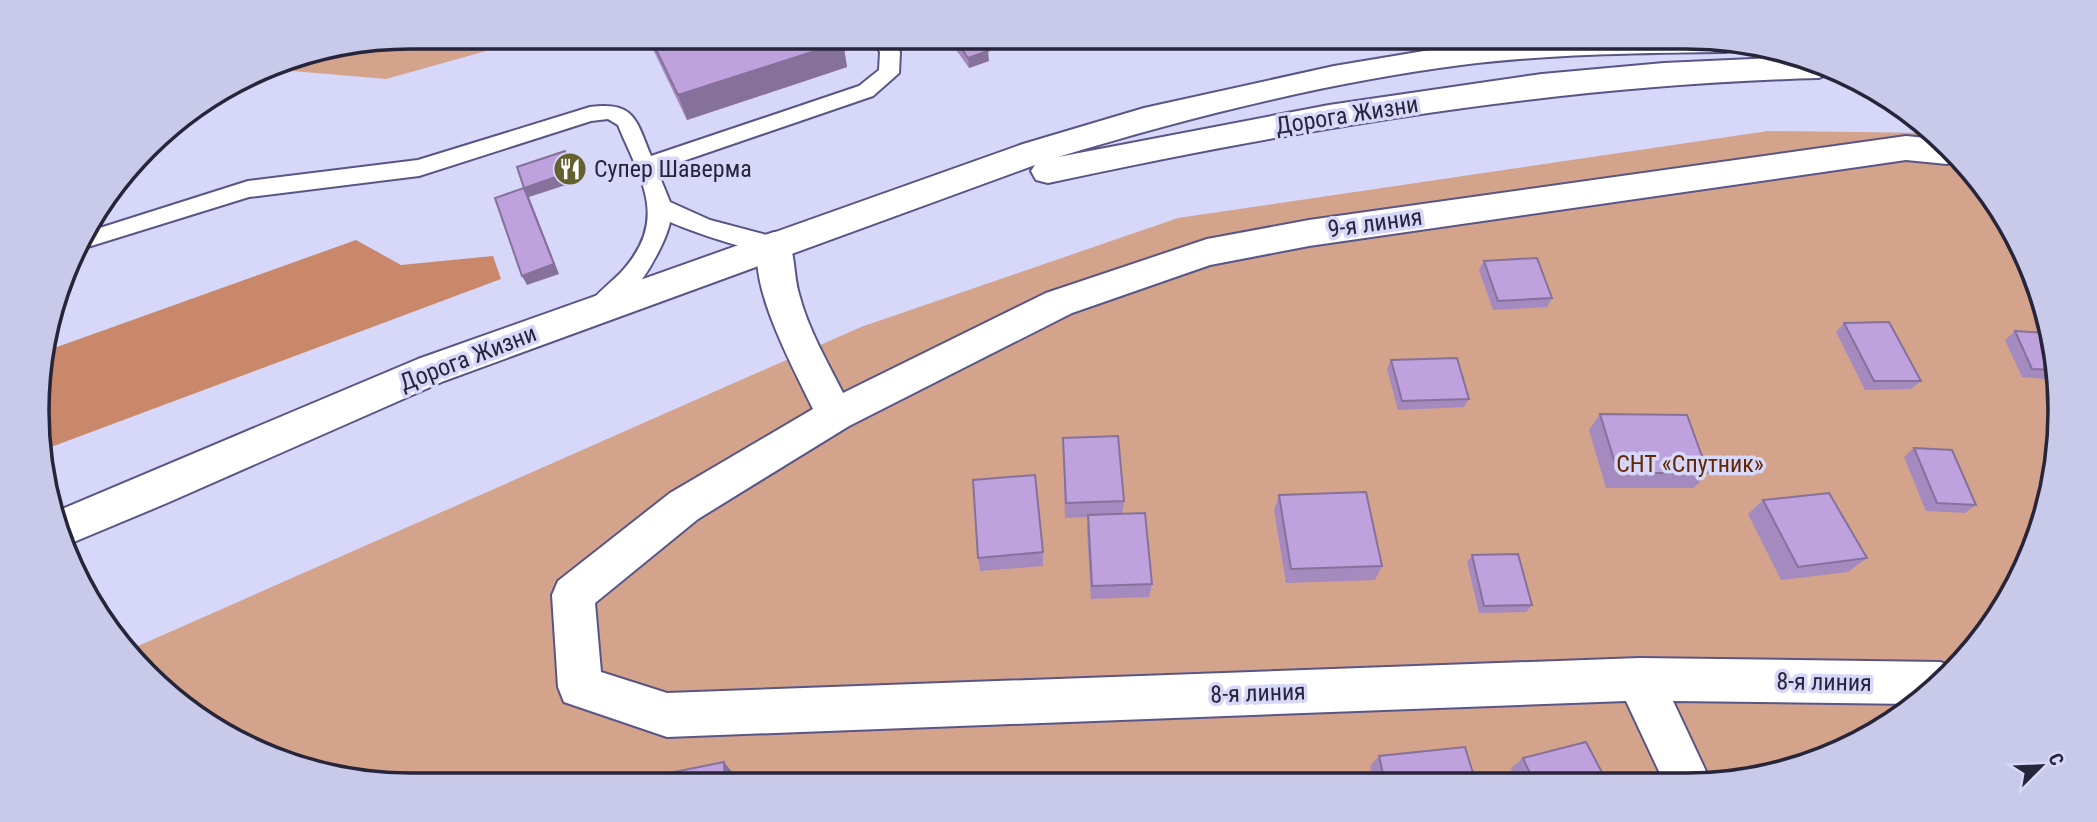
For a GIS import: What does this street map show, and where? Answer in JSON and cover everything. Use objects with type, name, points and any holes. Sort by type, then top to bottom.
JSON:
[{"type":"street","name":"Дорога Жизни","points":[[68,526],[431,370],[1035,152],[1144,119],[1334,77],[1460,54],[1519,49]]},
{"type":"street","name":"Дорога Жизни","points":[[882,207],[1067,167],[1381,108],[1610,78],[1708,70],[1800,68]]},
{"type":"street","name":"9-я линия","points":[[580,687],[573,596],[684,506],[835,415],[1059,303],[1207,252],[1309,233],[1906,148],[1938,151]]},
{"type":"street","points":[[774,245],[780,292],[793,330],[835,415]]},
{"type":"street","points":[[1639,679],[1684,773]]},
{"type":"street","name":"8-я линия","points":[[580,687],[667,715],[1639,679],[1925,683]]},
{"type":"lane","points":[[645,166],[866,92],[889,73],[888,49]]},
{"type":"lane","points":[[93,238],[248,189],[419,168],[590,114],[611,111],[626,121],[660,206],[657,232],[644,259],[625,285],[598,308]]},
{"type":"lane","points":[[660,206],[686,222],[716,233],[774,245]]},
{"type":"green space","points":[[487,49],[486,51],[386,79],[288,71],[317,61],[364,52]]},
{"type":"green space","name":"СНТ «Спутник»","points":[[1768,131],[1917,133],[1958,172],[2000,230],[2020,272],[2036,317],[2045,364],[2048,411],[2045,458],[2029,527],[2011,571],[1987,612],[1942,667],[1906,698],[1867,725],[1802,754],[1757,766],[1710,772],[387,772],[317,761],[251,736],[191,698],[136,647],[861,327],[1178,218]]},
{"type":"shaded area","points":[[356,240],[401,265],[493,256],[501,279],[51,447],[49,411],[55,348]]},
{"type":"building","points":[[656,49],[821,49],[678,95]]},
{"type":"building","points":[[962,49],[988,51],[968,58]]},
{"type":"building","points":[[565,151],[573,171],[524,188],[517,167]]},
{"type":"building","points":[[524,188],[554,264],[522,276],[495,198]]},
{"type":"building","points":[[1537,258],[1552,298],[1498,301],[1484,261]]},
{"type":"building","points":[[1889,322],[1921,381],[1874,381],[1844,323]]},
{"type":"building","points":[[2015,331],[2039,333],[2045,370],[2032,369]]},
{"type":"building","points":[[1457,358],[1469,399],[1402,401],[1391,360]]},
{"type":"building","points":[[1600,414],[1687,415],[1708,473],[1618,473]]},
{"type":"building","points":[[1118,436],[1124,501],[1066,503],[1063,438]]},
{"type":"building","points":[[1914,448],[1952,450],[1976,505],[1937,503]]},
{"type":"building","points":[[1035,475],[1043,552],[978,558],[973,480]]},
{"type":"building","points":[[1366,492],[1382,566],[1291,569],[1279,495]]},
{"type":"building","points":[[1829,493],[1867,558],[1798,567],[1763,500]]},
{"type":"building","points":[[1145,513],[1152,584],[1092,586],[1088,515]]},
{"type":"building","points":[[1518,554],[1532,605],[1484,606],[1472,555]]},
{"type":"building","points":[[1586,742],[1602,773],[1530,773],[1523,758]]},
{"type":"building","points":[[1465,747],[1473,773],[1383,773],[1379,756]]},
{"type":"building","points":[[724,762],[724,773],[669,773]]},
{"type":"place","name":"Супер Шаверма","points":[[570,169]]}]
